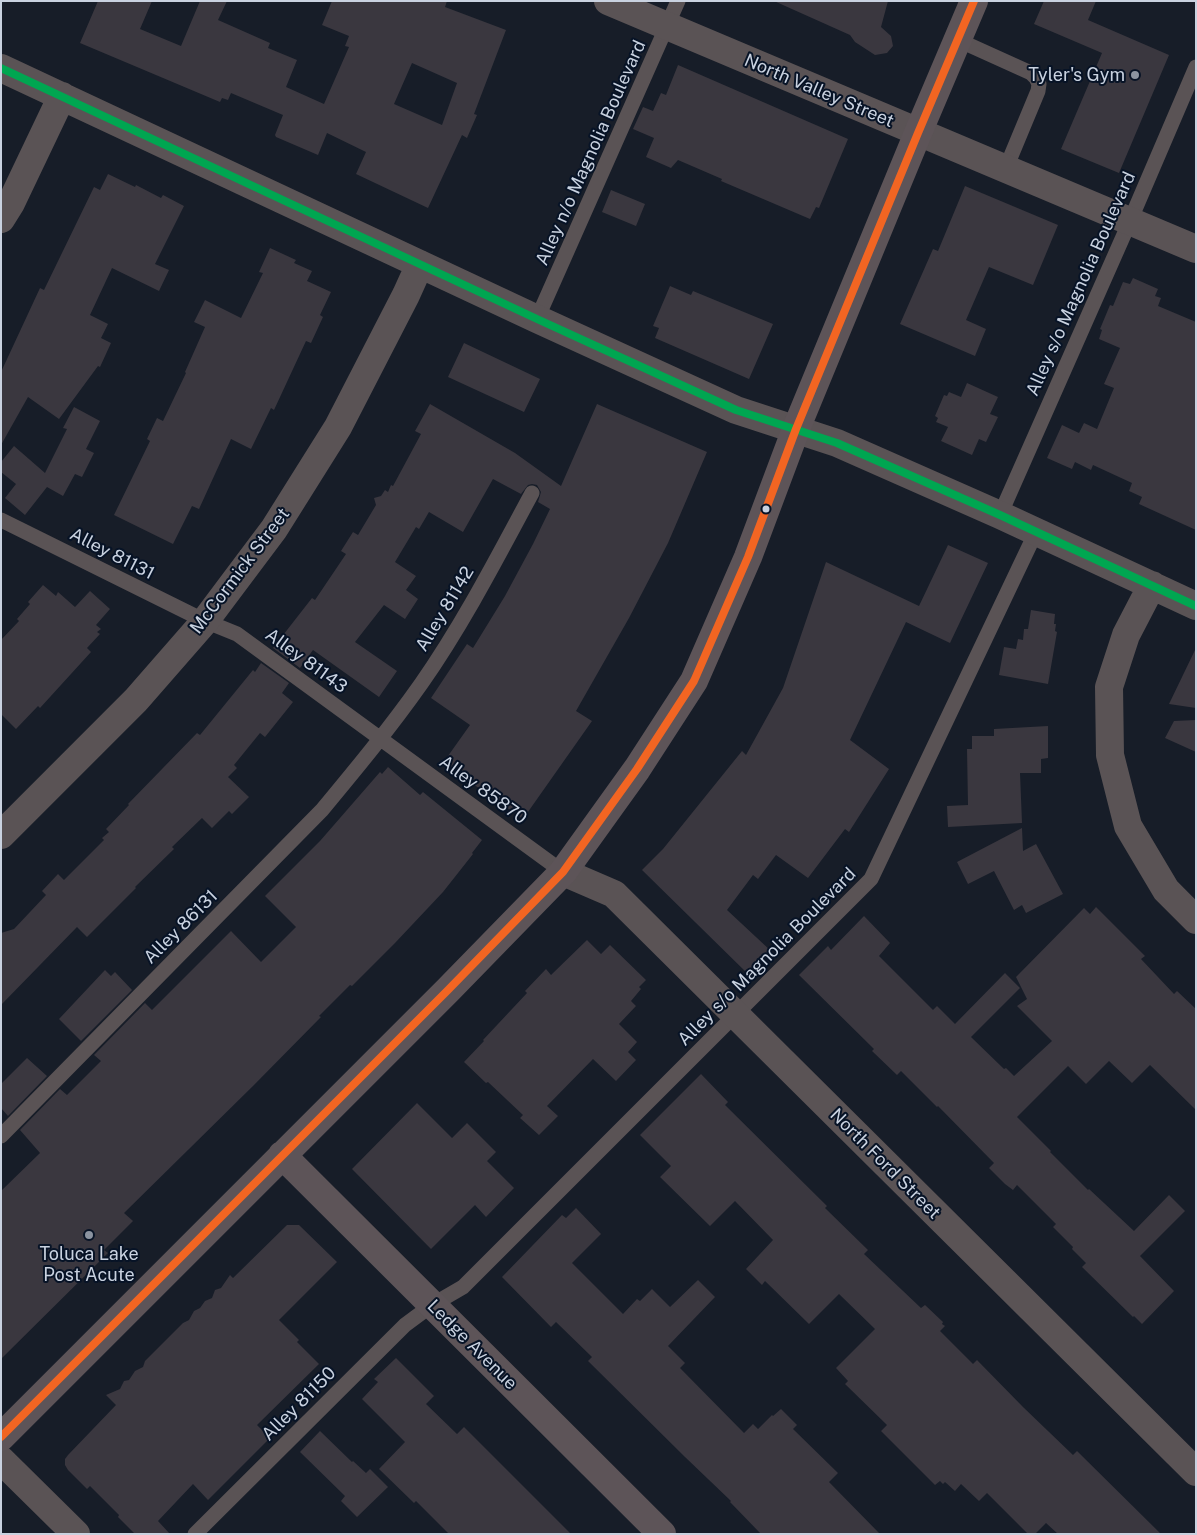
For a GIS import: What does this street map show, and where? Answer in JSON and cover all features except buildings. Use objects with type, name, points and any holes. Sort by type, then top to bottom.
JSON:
[{"type":"main road","points":[[1,1437],[564,872],[637,769],[694,681],[748,557],[796,429],[974,1]]},
{"type":"main road","name":"Ledge Avenue","points":[[282,1155],[662,1534]]},
{"type":"street","name":"North Valley Street","points":[[608,1],[1196,249]]},
{"type":"street","points":[[1,68],[538,320],[736,410],[837,443],[1000,515],[1196,606]]},
{"type":"street","points":[[1,219],[12,203],[62,96]]},
{"type":"street","name":"McCormick Street","points":[[1,835],[136,700],[205,621],[274,529],[338,426],[406,296],[420,264]]},
{"type":"street","points":[[1152,585],[1126,635],[1109,687],[1110,756],[1128,826],[1166,890],[1196,920]]},
{"type":"street","name":"North Ford Street","points":[[564,872],[614,894],[1196,1472]]},
{"type":"street","points":[[1,1460],[76,1534]]},
{"type":"lane","name":"Alley n/o Magnolia Boulevard","points":[[538,320],[678,1]]},
{"type":"lane","points":[[958,40],[1025,70],[1036,78],[1039,84],[1038,91],[1006,168]]},
{"type":"lane","name":"Alley s/o Magnolia Boulevard","points":[[1000,515],[1196,67]]},
{"type":"lane","name":"Alley 81142","points":[[381,739],[422,684],[479,592],[532,493]]},
{"type":"lane","name":"Alley 81131","points":[[1,520],[205,621]]},
{"type":"lane","name":"Alley s/o Magnolia Boulevard","points":[[432,1305],[463,1287],[871,879],[1036,532]]},
{"type":"lane","name":"Alley 81143","points":[[205,621],[237,634],[381,739]]},
{"type":"lane","name":"Alley 85870","points":[[381,739],[564,872]]},
{"type":"lane","name":"Alley 86131","points":[[1,1136],[322,810],[381,739]]},
{"type":"lane","name":"Alley 81150","points":[[195,1534],[405,1324],[432,1305]]},
{"type":"transit line","points":[[1,1437],[448,990],[563,872],[637,769],[694,681],[748,557],[796,429],[974,1]]},
{"type":"transit line","points":[[1,68],[736,410],[837,443],[1000,515],[1196,606]]},
{"type":"place","name":"Tyler's Gym","points":[[1135,75]]},
{"type":"place","name":"Toluca Lake Post Acute","points":[[89,1235]]}]
